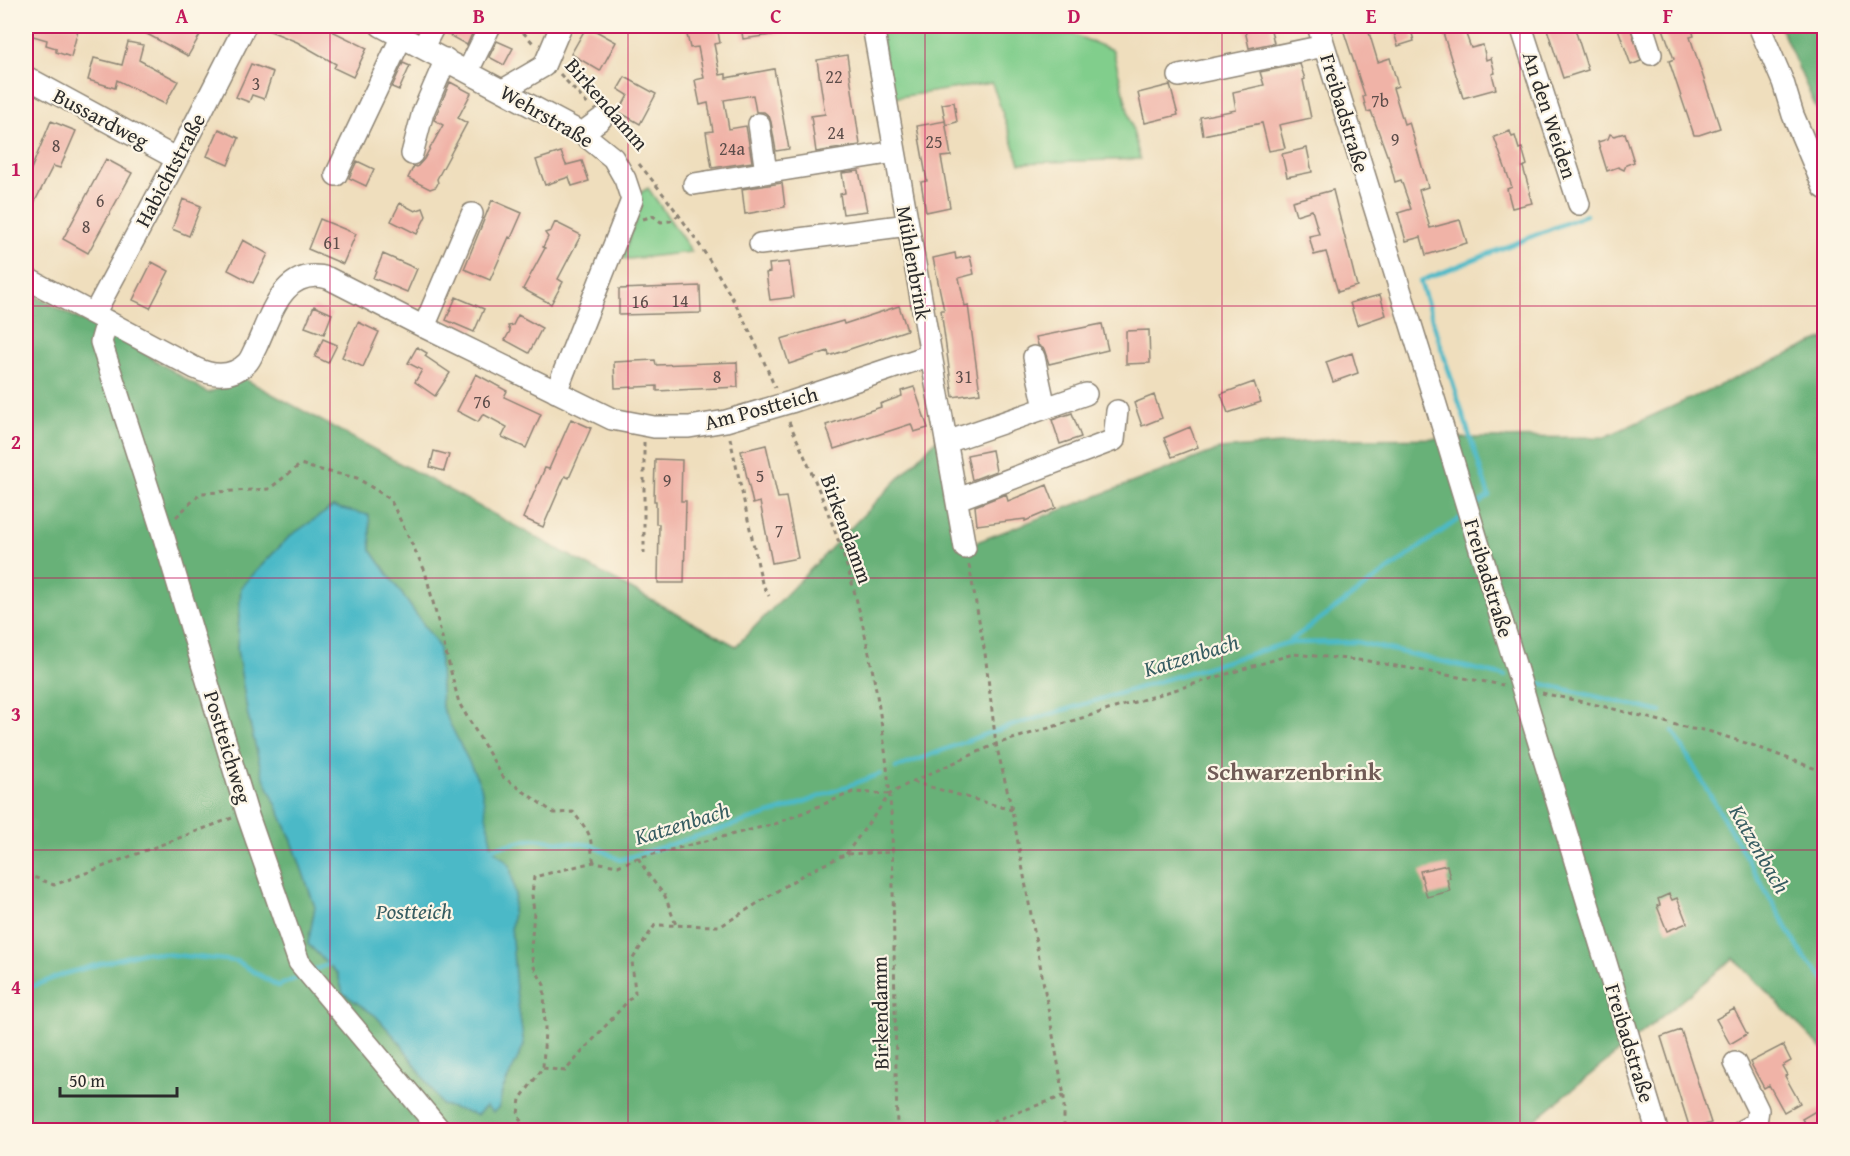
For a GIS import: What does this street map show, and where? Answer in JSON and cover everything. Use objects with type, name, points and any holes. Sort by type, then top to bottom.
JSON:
[{"type":"street","name":"Habichtstraße","points":[[100,317],[245,26]]},
{"type":"street","name":"Wehrstraße","points":[[381,26],[582,133],[613,159],[626,179],[632,200],[556,392]]},
{"type":"street","points":[[423,47],[434,26]]},
{"type":"street","points":[[468,71],[490,26]]},
{"type":"street","points":[[502,90],[544,66],[561,26]]},
{"type":"street","name":"Mühlenbrink","points":[[873,26],[965,548]]},
{"type":"street","name":"An den Weiden","points":[[1521,26],[1579,204]]},
{"type":"street","points":[[1642,26],[1651,54]]},
{"type":"street","points":[[1759,26],[1824,188]]},
{"type":"street","points":[[336,175],[402,36]]},
{"type":"street","points":[[1179,76],[1321,36]]},
{"type":"street","name":"Freibadstraße","points":[[1321,36],[1523,688],[1657,1131]]},
{"type":"street","points":[[412,154],[423,112],[446,59]]},
{"type":"street","name":"Bussardweg","points":[[26,77],[177,159]]},
{"type":"street","points":[[582,133],[601,119]]},
{"type":"street","points":[[759,124],[766,172]]},
{"type":"street","points":[[694,184],[895,152]]},
{"type":"street","points":[[424,327],[472,214]]},
{"type":"street","points":[[760,244],[908,225]]},
{"type":"street","points":[[26,278],[195,368],[208,374],[220,375],[234,372],[248,363],[280,296],[291,283],[305,276],[320,276],[556,392]]},
{"type":"street","name":"Postteichweg","points":[[100,317],[101,342],[162,531],[248,813],[299,962],[440,1131]]},
{"type":"street","name":"Am Postteich","points":[[556,392],[612,419],[644,426],[688,427],[726,421],[781,405],[931,355]]},
{"type":"street","points":[[1034,357],[1045,408]]},
{"type":"street","points":[[947,442],[1086,394]]},
{"type":"street","points":[[958,499],[1114,440],[1117,411]]},
{"type":"street","points":[[1735,1063],[1758,1110],[1756,1123],[1743,1131]]},
{"type":"path","name":"Birkendamm","points":[[517,26],[601,119]]},
{"type":"path","name":"Birkendamm","points":[[636,161],[679,215],[720,276],[758,350],[829,516],[852,584],[876,693],[890,794],[897,1131]]},
{"type":"path","points":[[636,219],[653,216],[662,222],[670,221],[679,215]]},
{"type":"path","points":[[726,421],[762,583],[769,596]]},
{"type":"path","points":[[644,426],[644,554]]},
{"type":"path","points":[[162,531],[201,493],[269,489],[302,464],[357,478],[390,499],[425,571],[459,703],[464,712],[502,777],[554,813],[573,812],[591,839],[591,853],[594,862]]},
{"type":"path","points":[[965,548],[986,653],[996,744],[1012,810],[1064,1096],[1064,1131]]},
{"type":"path","points":[[846,854],[890,794],[911,782],[996,744],[1293,654],[1368,661],[1523,688],[1605,706],[1692,729],[1705,730],[1824,772]]},
{"type":"path","points":[[911,782],[1012,810]]},
{"type":"path","points":[[524,1131],[518,1114],[520,1099],[543,1068],[545,1029],[544,985],[534,965],[531,948],[534,877],[594,862],[618,866],[638,858],[778,823],[853,792],[890,794]]},
{"type":"path","points":[[26,874],[54,885],[248,813]]},
{"type":"path","points":[[543,1068],[565,1071],[635,993],[632,960],[655,925],[721,926],[806,873],[846,854],[893,852]]},
{"type":"path","points":[[638,858],[665,896],[676,925]]},
{"type":"path","points":[[967,1131],[1064,1096]]},
{"type":"green space","points":[[879,26],[1052,26],[1113,50],[1140,159],[1020,163],[992,83],[892,98]]},
{"type":"green space","points":[[1780,26],[1824,26],[1824,126]]},
{"type":"green space","points":[[648,188],[692,252],[623,258],[641,203],[640,193]]},
{"type":"green space","points":[[26,291],[121,339],[208,393],[243,378],[736,646],[937,439],[961,548],[1220,449],[1338,439],[1605,437],[1824,338],[1824,1051],[1734,958],[1522,1130],[26,1130]],"holes":[[[333,507],[369,516],[371,550],[439,647],[442,708],[480,786],[492,848],[510,865],[515,894],[511,927],[516,990],[524,1045],[502,1091],[499,1107],[442,1105],[401,1044],[376,1016],[343,993],[338,974],[308,944],[315,907],[291,838],[262,773],[248,716],[237,649],[241,587],[290,536]]]},
{"type":"water","name":"Postteich","points":[[333,507],[369,515],[371,550],[439,647],[442,708],[481,786],[492,848],[510,865],[515,894],[511,927],[516,990],[524,1045],[502,1091],[499,1107],[493,1112],[486,1106],[477,1115],[442,1105],[401,1044],[376,1016],[343,993],[338,974],[308,944],[315,907],[291,838],[262,773],[248,716],[237,649],[241,587],[290,536]]},
{"type":"building","points":[[26,26],[79,26],[71,57],[56,52],[56,48],[46,45],[47,40],[26,34]]},
{"type":"building","points":[[132,26],[205,26],[188,56]]},
{"type":"building","points":[[258,26],[322,26],[367,48],[353,77],[334,68],[336,64],[297,42]]},
{"type":"building","points":[[447,26],[475,27],[467,45],[445,33]]},
{"type":"building","points":[[587,26],[616,42],[600,71],[571,54]]},
{"type":"building","points":[[685,26],[717,26],[720,43],[714,44],[720,75],[726,74],[726,78],[774,69],[789,149],[776,151],[769,116],[764,112],[756,112],[753,95],[724,100],[729,129],[746,126],[752,162],[712,168],[706,132],[713,131],[708,103],[700,105],[695,80],[704,78],[698,47],[690,48]]},
{"type":"building","points":[[741,26],[784,26],[785,33],[743,39]]},
{"type":"building","points":[[1244,26],[1270,26],[1274,43],[1249,48]]},
{"type":"building","points":[[1342,26],[1367,26],[1378,62],[1390,58],[1398,86],[1393,88],[1404,124],[1409,122],[1428,187],[1419,190],[1430,228],[1460,220],[1467,243],[1426,255],[1421,237],[1406,241],[1398,213],[1411,209],[1401,180],[1395,182],[1388,155],[1371,111],[1367,112],[1363,97],[1365,96]]},
{"type":"building","points":[[1392,26],[1410,26],[1414,41],[1398,46]]},
{"type":"building","points":[[1441,26],[1463,26],[1471,48],[1483,45],[1486,60],[1491,58],[1496,89],[1463,98]]},
{"type":"building","points":[[1546,26],[1574,26],[1588,70],[1563,78]]},
{"type":"building","points":[[1617,26],[1630,26],[1641,61],[1631,65]]},
{"type":"building","points":[[1662,26],[1691,26],[1694,36],[1690,37],[1720,128],[1694,135],[1669,61],[1674,59]]},
{"type":"building","points":[[497,41],[513,48],[504,65],[489,57]]},
{"type":"building","points":[[128,42],[143,45],[139,60],[178,81],[165,104],[117,80],[115,88],[88,80],[94,58],[122,65]]},
{"type":"building","points":[[847,55],[860,145],[816,152],[811,116],[825,114],[817,60]]},
{"type":"building","points":[[403,63],[410,66],[399,90],[392,87]]},
{"type":"building","points":[[251,64],[273,72],[264,99],[252,95],[249,102],[236,97]]},
{"type":"building","points":[[1300,64],[1305,79],[1303,80],[1311,118],[1279,125],[1285,148],[1269,151],[1262,123],[1203,135],[1200,117],[1236,110],[1233,92],[1264,85],[1260,72]]},
{"type":"building","points":[[625,77],[656,94],[640,124],[619,112],[628,95],[618,89]]},
{"type":"building","points":[[450,82],[471,93],[458,118],[467,123],[437,179],[436,187],[430,189],[408,178],[414,166],[417,167],[424,159],[443,125],[434,120]]},
{"type":"building","points":[[1170,85],[1178,115],[1145,123],[1138,93]]},
{"type":"building","points":[[954,102],[957,122],[946,125],[942,104]]},
{"type":"building","points":[[51,121],[76,131],[60,168],[53,166],[26,219],[26,172],[29,174]]},
{"type":"building","points":[[945,121],[951,156],[941,157],[950,207],[926,212],[921,182],[927,181],[917,126]]},
{"type":"building","points":[[219,129],[239,138],[228,165],[207,156]]},
{"type":"building","points":[[1510,131],[1512,137],[1515,136],[1519,149],[1522,148],[1527,165],[1523,167],[1532,203],[1512,208],[1507,189],[1512,187],[1494,137]]},
{"type":"building","points":[[1625,133],[1634,162],[1626,165],[1624,170],[1618,167],[1607,171],[1598,142],[1608,139],[1610,134],[1614,136]]},
{"type":"building","points":[[1307,148],[1312,172],[1287,177],[1282,154]]},
{"type":"building","points":[[561,152],[566,165],[582,161],[589,181],[572,186],[569,177],[545,185],[536,160]]},
{"type":"building","points":[[106,159],[132,173],[88,253],[63,239]]},
{"type":"building","points":[[357,161],[374,169],[366,186],[349,178]]},
{"type":"building","points":[[859,171],[867,211],[843,214],[840,194],[845,193],[842,173]]},
{"type":"building","points":[[782,183],[785,207],[745,214],[742,189]]},
{"type":"building","points":[[1333,190],[1357,286],[1338,292],[1326,252],[1314,255],[1309,236],[1319,234],[1312,210],[1296,215],[1292,201]]},
{"type":"building","points":[[183,199],[201,206],[189,236],[172,229]]},
{"type":"building","points":[[492,200],[522,213],[490,280],[464,269]]},
{"type":"building","points":[[400,203],[415,211],[423,208],[426,216],[417,234],[391,221]]},
{"type":"building","points":[[320,219],[356,234],[343,264],[308,249]]},
{"type":"building","points":[[555,222],[581,235],[558,279],[563,282],[551,304],[523,289],[545,248],[543,247],[548,237],[545,233],[551,231]]},
{"type":"building","points":[[243,240],[268,254],[253,283],[228,270]]},
{"type":"building","points":[[955,253],[956,259],[970,256],[974,274],[959,278],[965,306],[968,305],[980,393],[953,397],[941,310],[944,310],[933,258]]},
{"type":"building","points":[[383,254],[417,269],[407,292],[373,278]]},
{"type":"building","points":[[152,262],[169,271],[150,308],[133,300]]},
{"type":"building","points":[[789,262],[794,297],[770,300],[766,273],[770,272],[769,264]]},
{"type":"building","points":[[700,286],[701,313],[619,315],[619,289]]},
{"type":"building","points":[[1380,295],[1386,315],[1357,325],[1350,303]]},
{"type":"building","points":[[456,297],[484,309],[474,332],[446,320]]},
{"type":"building","points":[[314,306],[332,314],[324,334],[305,327]]},
{"type":"building","points":[[899,306],[907,330],[829,356],[828,351],[789,364],[781,339],[843,321],[844,324]]},
{"type":"building","points":[[518,315],[542,328],[529,353],[505,340],[510,331],[508,326],[513,325]]},
{"type":"building","points":[[358,322],[379,332],[363,367],[342,357]]},
{"type":"building","points":[[1102,324],[1108,350],[1049,364],[1044,349],[1038,345],[1036,337]]},
{"type":"building","points":[[1149,330],[1150,363],[1126,364],[1126,331]]},
{"type":"building","points":[[323,339],[337,345],[328,363],[315,357]]},
{"type":"building","points":[[417,347],[427,353],[425,356],[450,373],[435,396],[415,382],[422,370],[408,363]]},
{"type":"building","points":[[1352,353],[1358,373],[1333,382],[1326,362]]},
{"type":"building","points":[[655,360],[656,365],[737,362],[738,387],[657,391],[657,386],[615,388],[614,362]]},
{"type":"building","points":[[476,374],[507,391],[504,397],[541,414],[526,448],[502,437],[507,427],[483,414],[478,422],[457,411]]},
{"type":"building","points":[[1254,382],[1261,402],[1228,413],[1221,394]]},
{"type":"building","points":[[914,387],[928,428],[914,432],[911,424],[834,449],[826,425],[881,407],[880,404],[902,396],[901,391]]},
{"type":"building","points":[[1154,395],[1162,418],[1142,426],[1134,403]]},
{"type":"building","points":[[1072,413],[1081,437],[1060,444],[1052,420]]},
{"type":"building","points":[[571,419],[591,428],[569,478],[565,476],[543,527],[523,518],[545,468],[549,469]]},
{"type":"building","points":[[1190,427],[1198,447],[1172,457],[1164,438]]},
{"type":"building","points":[[766,445],[778,498],[786,497],[798,558],[772,563],[760,502],[753,504],[741,451]]},
{"type":"building","points":[[992,450],[996,471],[972,480],[967,455]]},
{"type":"building","points":[[434,451],[449,455],[444,471],[430,467]]},
{"type":"building","points":[[655,459],[682,460],[681,501],[686,501],[684,583],[658,583],[659,524],[656,524],[656,501],[654,501]]},
{"type":"building","points":[[1047,485],[1056,508],[1025,521],[1025,519],[977,525],[975,506],[1006,494],[1008,501]]},
{"type":"building","points":[[1447,865],[1450,891],[1427,897],[1420,871]]},
{"type":"building","points":[[1669,894],[1672,900],[1677,898],[1687,923],[1667,931],[1657,906],[1660,905],[1658,899]]},
{"type":"building","points":[[1734,1009],[1747,1034],[1730,1044],[1716,1019]]},
{"type":"building","points":[[1681,1030],[1711,1123],[1690,1129],[1661,1037]]},
{"type":"building","points":[[1783,1045],[1791,1061],[1782,1066],[1800,1103],[1784,1112],[1769,1085],[1764,1088],[1750,1062]]},
{"type":"building","points":[[1824,1106],[1824,1131],[1809,1131],[1802,1119]]},
{"type":"waterway","points":[[1474,507],[1489,496],[1420,281],[1586,215]]},
{"type":"waterway","points":[[1287,643],[1463,516]]},
{"type":"waterway","name":"Katzenbach","points":[[896,768],[991,732],[1287,643],[1357,642],[1505,676]]},
{"type":"waterway","name":"Katzenbach","points":[[1530,681],[1661,712]]},
{"type":"waterway","name":"Katzenbach","points":[[1673,731],[1804,957],[1824,979]]},
{"type":"waterway","name":"Katzenbach","points":[[492,848],[533,839],[592,845],[620,860],[788,808],[880,774]]},
{"type":"waterway","name":"Katzenbach","points":[[26,989],[64,974],[143,952],[236,961],[278,986],[304,975]]},
{"type":"waterway","name":"Katzenbach","points":[[314,970],[329,964]]},
{"type":"district","name":"Schwarzenbrink","points":[[1294,771]]}]
